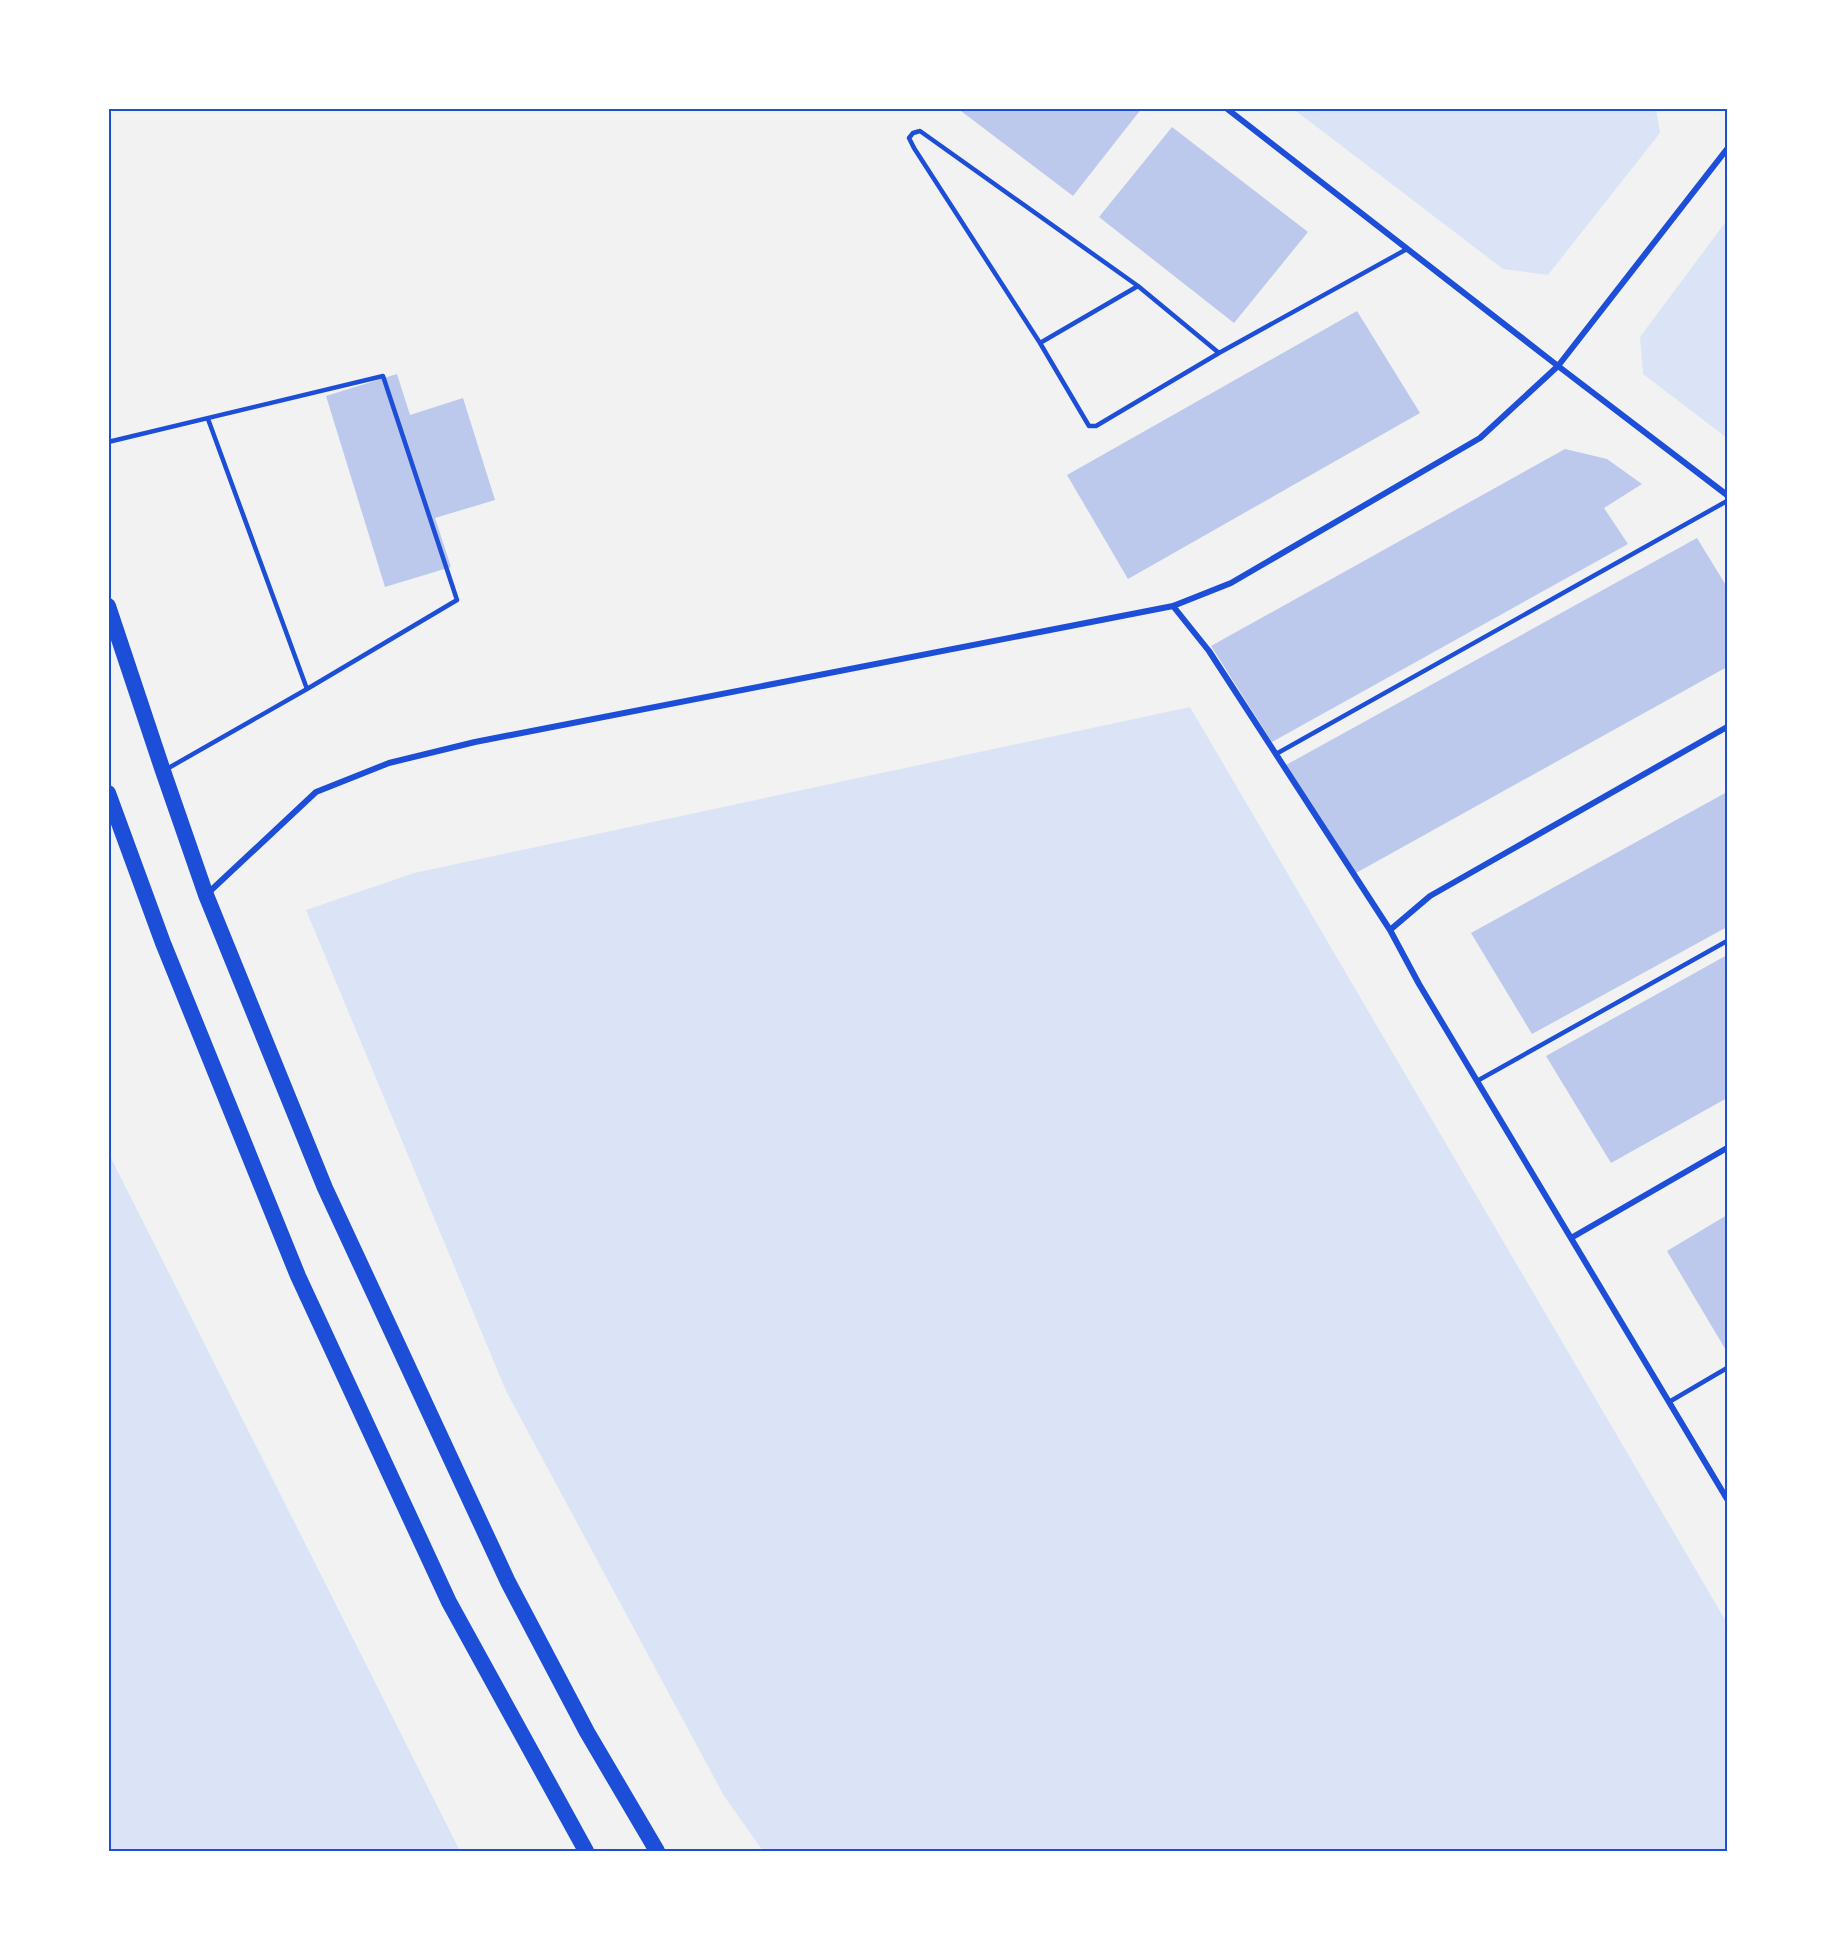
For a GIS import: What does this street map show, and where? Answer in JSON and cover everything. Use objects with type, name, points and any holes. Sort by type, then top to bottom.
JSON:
[{"type":"highway","points":[[108,606],[206,895],[325,1188],[508,1582],[587,1732],[657,1851]]},
{"type":"highway","points":[[108,793],[164,943],[297,1276],[449,1602],[586,1851]]},
{"type":"street","points":[[1226,108],[1557,366],[1727,495]]},
{"type":"street","points":[[206,895],[316,792],[388,763],[475,742],[1173,606],[1231,583],[1480,438],[1557,366],[1727,148]]},
{"type":"street","points":[[1173,606],[1209,651],[1390,930],[1477,1081],[1727,1499]]},
{"type":"street","points":[[1390,930],[1430,896],[1727,727]]},
{"type":"street","points":[[1570,1238],[1727,1148]]},
{"type":"lane","points":[[1219,353],[1138,286],[920,132],[913,133],[909,138],[1040,343],[1089,426],[1096,426],[1219,353],[1407,249]]},
{"type":"lane","points":[[1040,343],[1138,286]]},
{"type":"lane","points":[[108,442],[383,376],[457,600],[163,771]]},
{"type":"lane","points":[[208,419],[307,689]]},
{"type":"lane","points":[[1276,754],[1727,501]]},
{"type":"lane","points":[[1477,1081],[1727,941]]},
{"type":"lane","points":[[1670,1402],[1727,1368]]},
{"type":"shaded area","points":[[1292,108],[1656,108],[1660,133],[1548,275],[1503,269]]},
{"type":"shaded area","points":[[1727,220],[1727,438],[1643,374],[1640,337]]},
{"type":"shaded area","points":[[1190,707],[1727,1623],[1727,1851],[763,1851],[724,1796],[506,1391],[306,910],[414,873]]},
{"type":"shaded area","points":[[108,1152],[460,1851],[108,1851]]},
{"type":"building","points":[[957,108],[1142,108],[1073,196]]},
{"type":"building","points":[[1172,127],[1308,232],[1234,323],[1099,217]]},
{"type":"building","points":[[1357,311],[1420,413],[1128,579],[1067,475]]},
{"type":"building","points":[[397,374],[410,415],[463,398],[495,500],[435,518],[451,567],[385,587],[326,396]]},
{"type":"building","points":[[1565,449],[1607,459],[1642,484],[1604,508],[1628,544],[1272,742],[1211,646]]},
{"type":"building","points":[[1697,538],[1727,587],[1727,667],[1356,873],[1286,765]]},
{"type":"building","points":[[1727,792],[1727,927],[1532,1034],[1471,933]]},
{"type":"building","points":[[1727,955],[1727,1098],[1611,1163],[1546,1056]]},
{"type":"building","points":[[1727,1215],[1727,1352],[1667,1251]]}]
